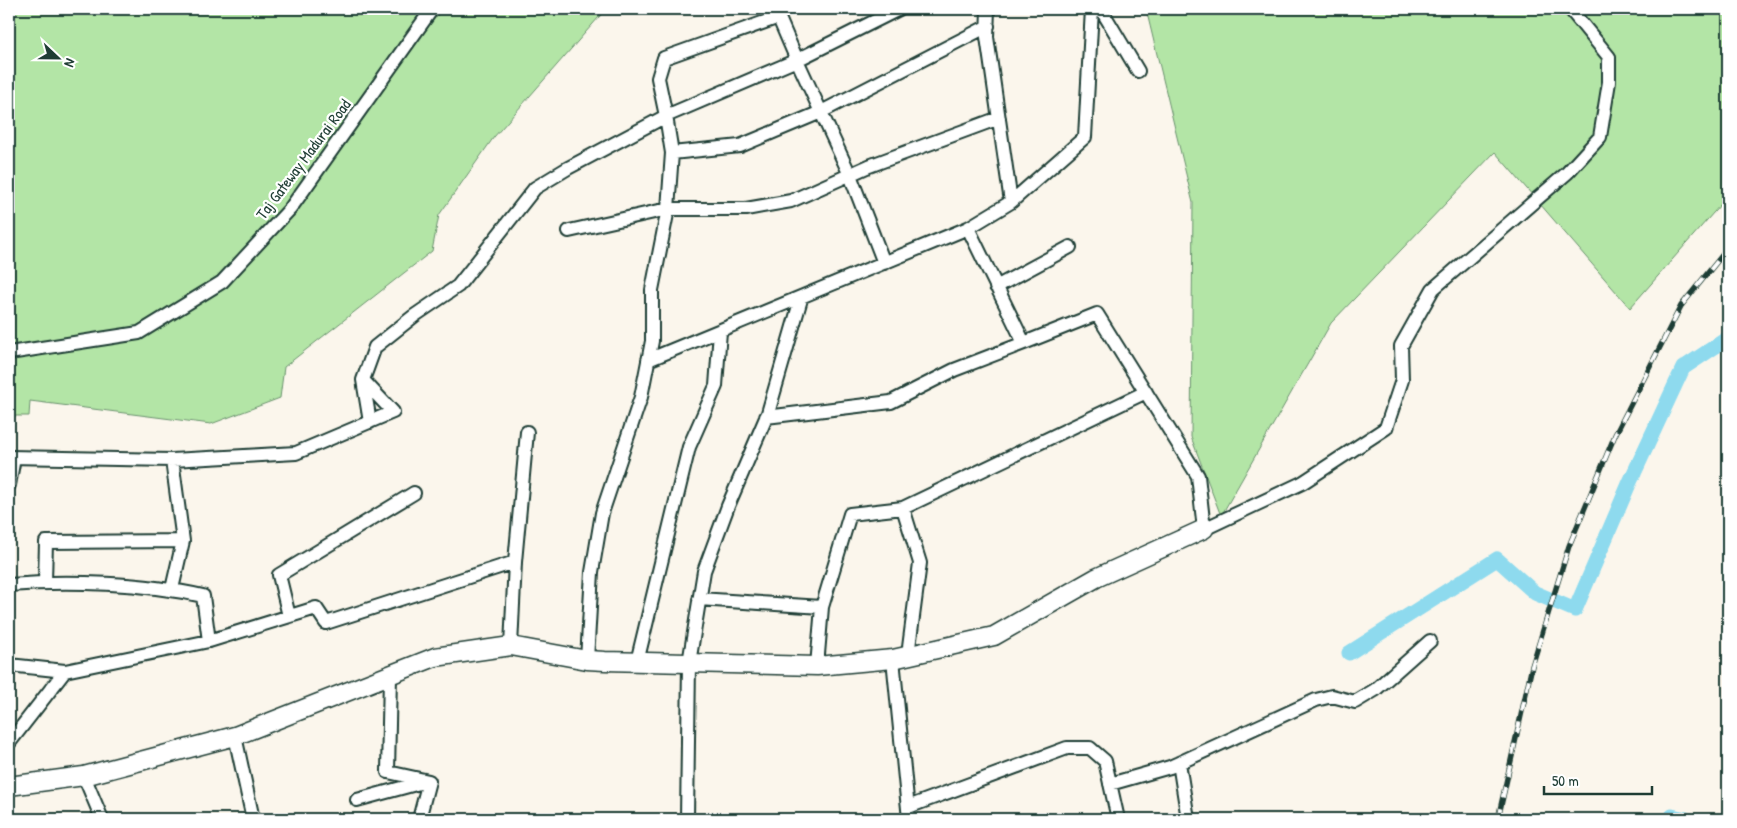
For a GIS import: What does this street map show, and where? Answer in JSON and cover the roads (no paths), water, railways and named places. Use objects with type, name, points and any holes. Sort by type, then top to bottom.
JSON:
[{"type":"street","name":"Taj Gateway Madurai Road","points":[[9,353],[139,333],[222,282],[290,209],[432,9]]},
{"type":"street","points":[[370,422],[363,380],[375,348],[414,316],[458,286],[535,188],[568,168],[666,116],[797,60],[899,9]]},
{"type":"street","points":[[988,9],[987,37],[1011,202]]},
{"type":"street","points":[[648,360],[801,299],[968,228],[1011,202],[1085,136],[1092,9]]},
{"type":"street","points":[[1101,9],[1138,72]]},
{"type":"street","points":[[9,786],[84,776],[235,736],[435,657],[511,646],[587,660],[817,666],[901,657],[994,636],[1096,578],[1302,483],[1386,428],[1402,380],[1401,346],[1433,289],[1567,173],[1600,137],[1609,82],[1609,57],[1570,9]]},
{"type":"street","points":[[587,660],[592,572],[602,513],[641,397],[652,341],[652,290],[668,209],[672,153],[658,78],[664,58],[777,13],[850,175],[884,263]]},
{"type":"street","points":[[672,153],[740,146],[821,112],[988,26]]},
{"type":"street","points":[[569,231],[668,209],[746,209],[790,202],[850,175],[999,118]]},
{"type":"street","points":[[968,228],[1024,343]]},
{"type":"street","points":[[996,287],[1070,247]]},
{"type":"street","points":[[687,819],[689,663],[704,571],[728,506],[766,418],[801,299]]},
{"type":"street","points":[[766,418],[891,402],[954,370],[1097,314],[1198,476],[1204,529]]},
{"type":"street","points":[[637,662],[689,447],[716,386],[720,331]]},
{"type":"street","points":[[9,485],[11,458],[172,460],[296,453],[393,412],[363,380]]},
{"type":"street","points":[[817,666],[822,607],[850,514],[903,508],[1146,392]]},
{"type":"street","points":[[511,646],[515,562],[527,432]]},
{"type":"street","points":[[172,460],[183,541],[172,589]]},
{"type":"street","points":[[289,616],[279,575],[414,493]]},
{"type":"street","points":[[903,508],[920,563],[901,657],[909,813],[1067,748],[1090,748],[1105,761],[1118,819]]},
{"type":"street","points":[[45,582],[46,542],[183,541]]},
{"type":"street","points":[[9,665],[65,671],[209,641],[316,608],[326,623],[515,562]]},
{"type":"street","points":[[9,585],[45,582],[172,589],[203,596],[209,641]]},
{"type":"street","points":[[699,599],[822,607]]},
{"type":"street","points":[[1110,784],[1179,763],[1316,700],[1332,696],[1355,702],[1365,697],[1430,640]]},
{"type":"street","points":[[9,743],[65,671]]},
{"type":"street","points":[[390,676],[388,772],[429,781]]},
{"type":"street","points":[[235,736],[253,819]]},
{"type":"street","points":[[1179,763],[1188,819]]},
{"type":"street","points":[[84,776],[102,819]]},
{"type":"street","points":[[357,800],[429,781]]},
{"type":"street","points":[[419,819],[429,781]]},
{"type":"waterway","points":[[1349,653],[1497,559],[1535,593],[1575,610],[1629,484],[1683,368],[1728,338]]},
{"type":"waterway","points":[[1671,819],[1672,816],[1686,819]]},
{"type":"railway","points":[[1498,819],[1532,666],[1569,546],[1615,435],[1681,306],[1728,248]]}]
